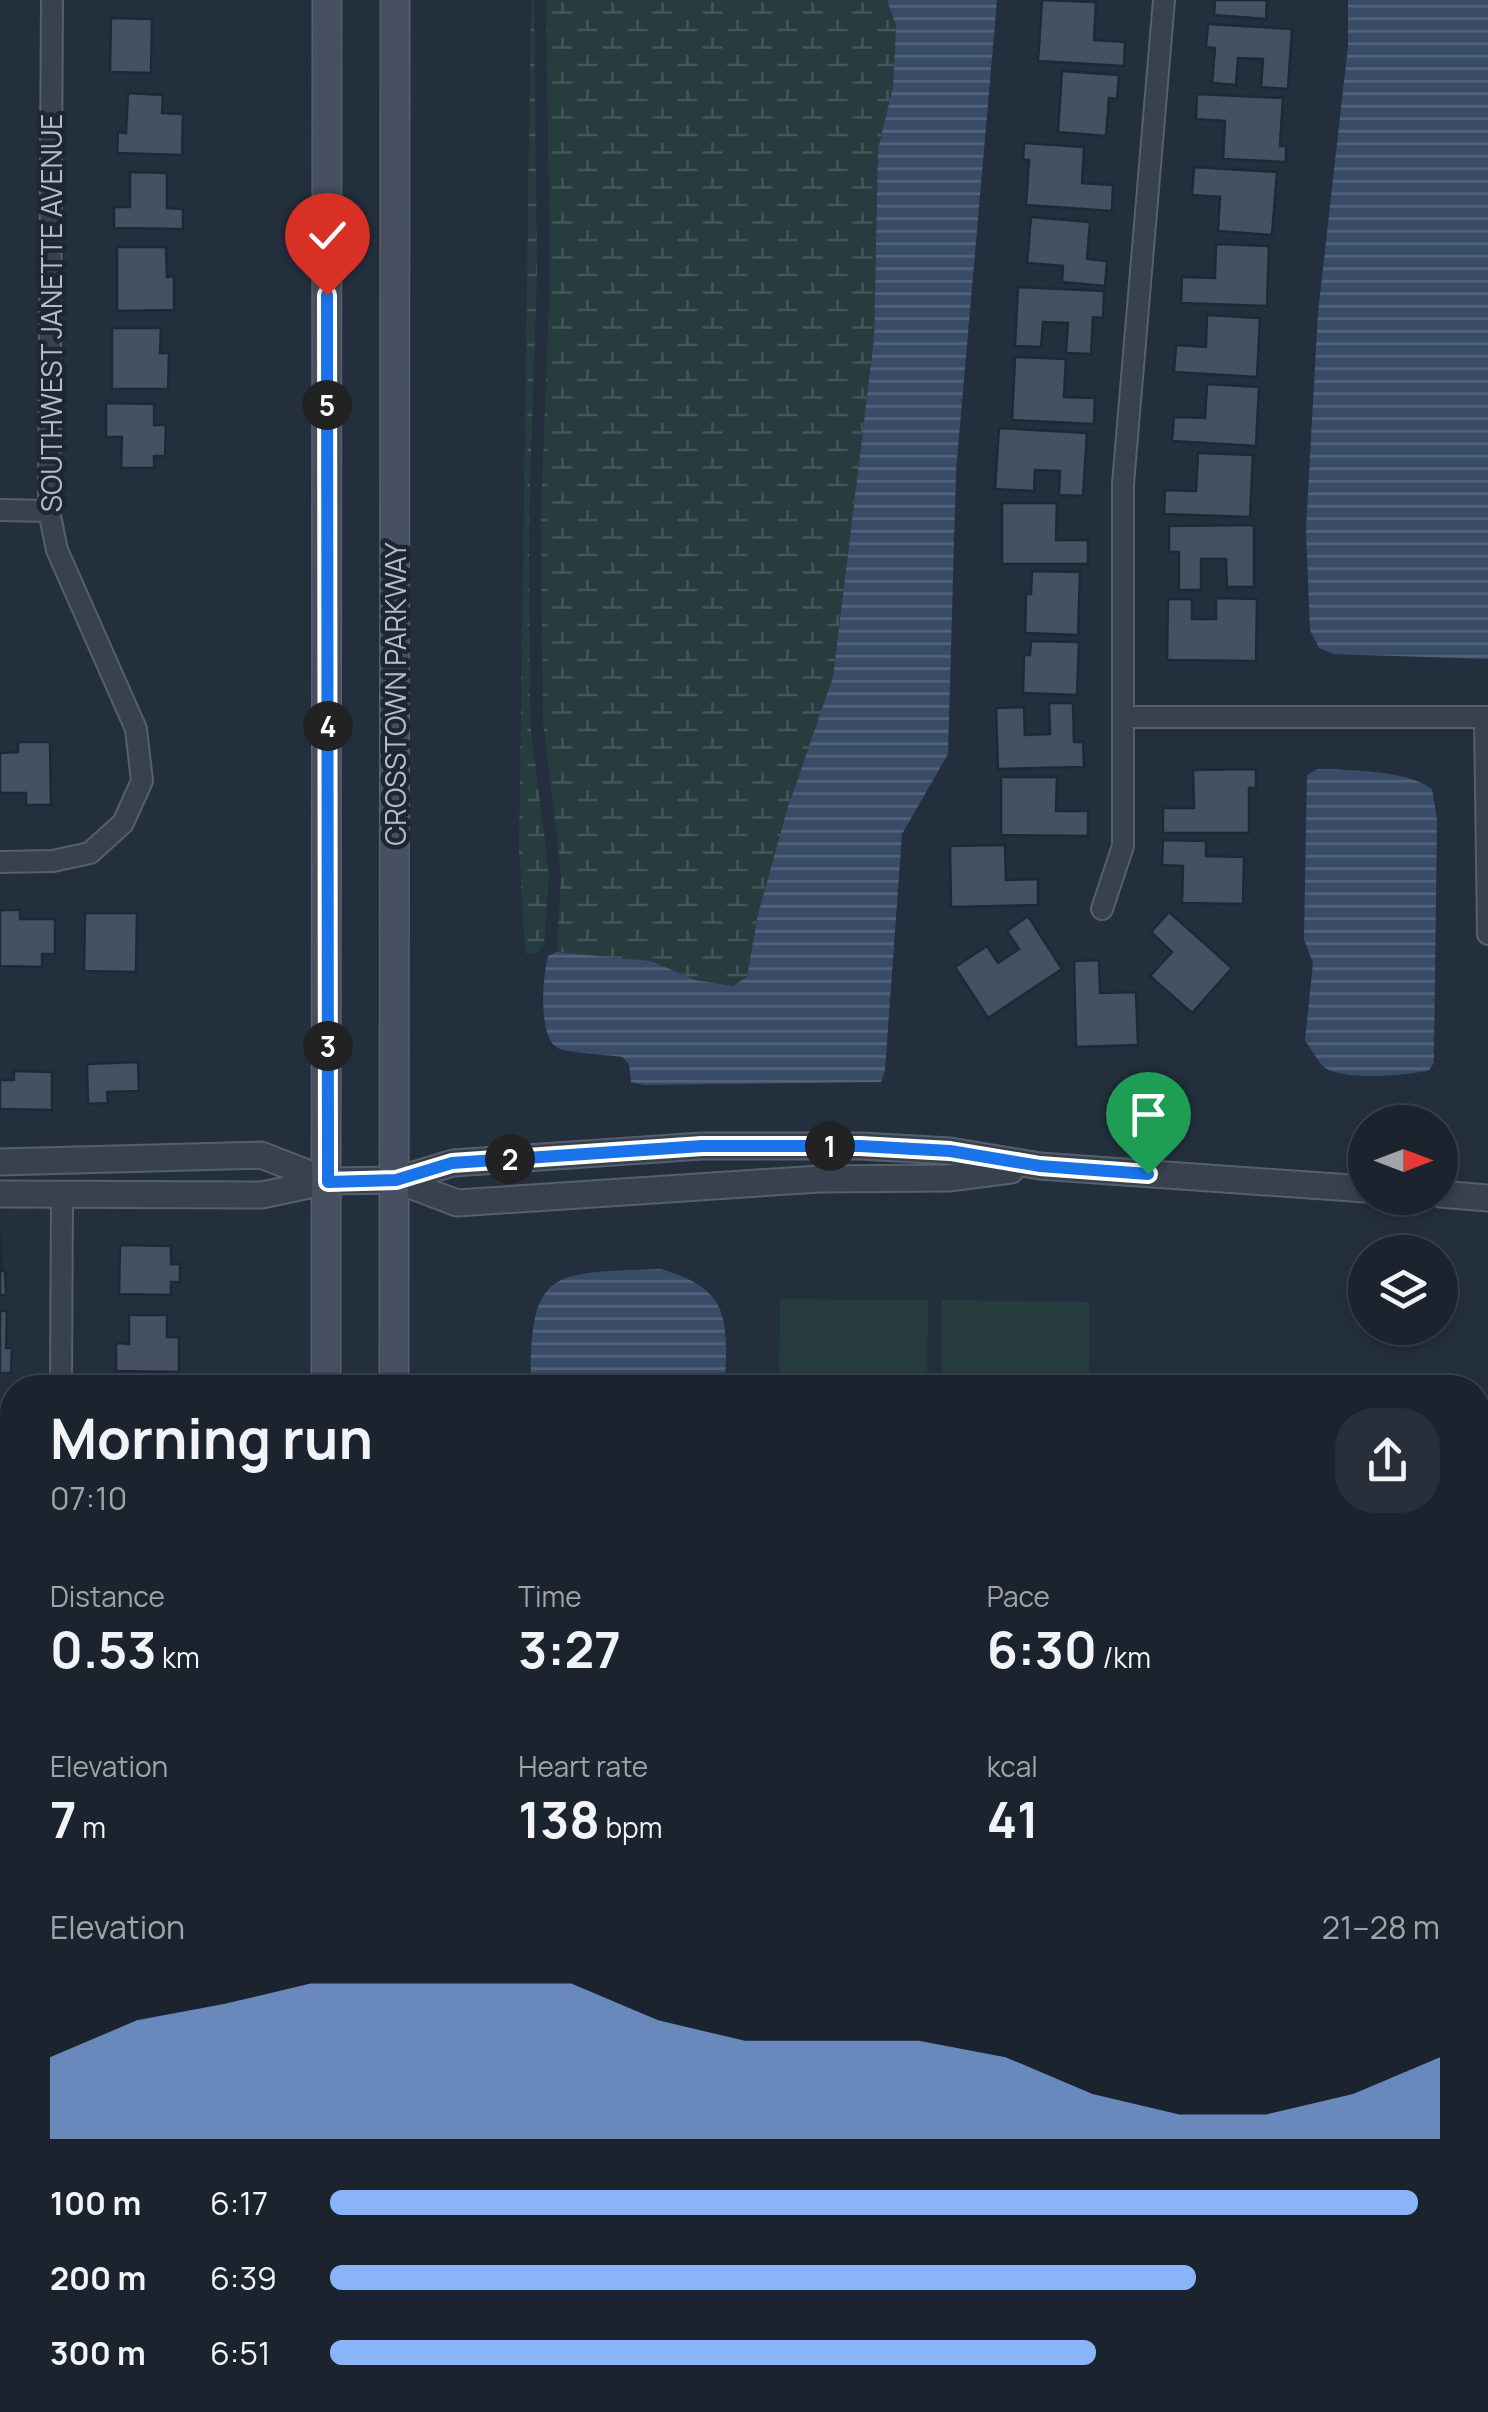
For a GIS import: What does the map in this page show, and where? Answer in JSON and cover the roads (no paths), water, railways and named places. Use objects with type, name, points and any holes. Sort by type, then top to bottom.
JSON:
[{"type":"main road","points":[[326,1375],[327,0]]},
{"type":"main road","name":"CROSSTOWN PARKWAY","points":[[394,1375],[395,0]]},
{"type":"street","name":"SOUTHWEST JANETTE AVENUE","points":[[0,862],[53,861],[90,853],[123,823],[142,781],[136,729],[57,550],[49,511],[52,0]]},
{"type":"street","points":[[1102,908],[1123,846],[1124,484],[1164,0]]},
{"type":"street","points":[[0,510],[49,511]]},
{"type":"street","points":[[1124,717],[1487,718],[1488,934]]},
{"type":"street","points":[[0,1194],[262,1195],[328,1182],[396,1180],[452,1163],[702,1146],[860,1146],[950,1151],[1040,1166],[1348,1188]]},
{"type":"street","points":[[0,1162],[261,1155],[328,1182]]},
{"type":"street","points":[[396,1180],[457,1203],[819,1178],[948,1178],[1040,1166]]},
{"type":"street","points":[[61,1375],[62,1194]]},
{"type":"street","points":[[1458,1196],[1488,1198]]},
{"type":"water","points":[[887,0],[997,0],[956,471],[948,754],[902,834],[885,1070],[881,1082],[644,1085],[631,1082],[629,1064],[622,1057],[563,1050],[551,1042],[543,1005],[548,956],[557,952],[651,961],[695,980],[733,986],[747,977],[758,914],[787,810],[833,677],[874,339],[878,149],[893,87],[896,26]]},
{"type":"water","points":[[1348,0],[1488,0],[1488,659],[1333,654],[1319,648],[1310,630],[1306,529],[1318,313],[1348,46]]},
{"type":"water","points":[[1318,769],[1393,775],[1432,789],[1437,820],[1434,1063],[1429,1070],[1375,1076],[1345,1074],[1324,1067],[1305,1040],[1313,963],[1304,939],[1307,775]]},
{"type":"water","points":[[661,1269],[702,1287],[721,1311],[725,1326],[725,1375],[531,1375],[535,1318],[542,1298],[554,1284],[594,1272]]}]
